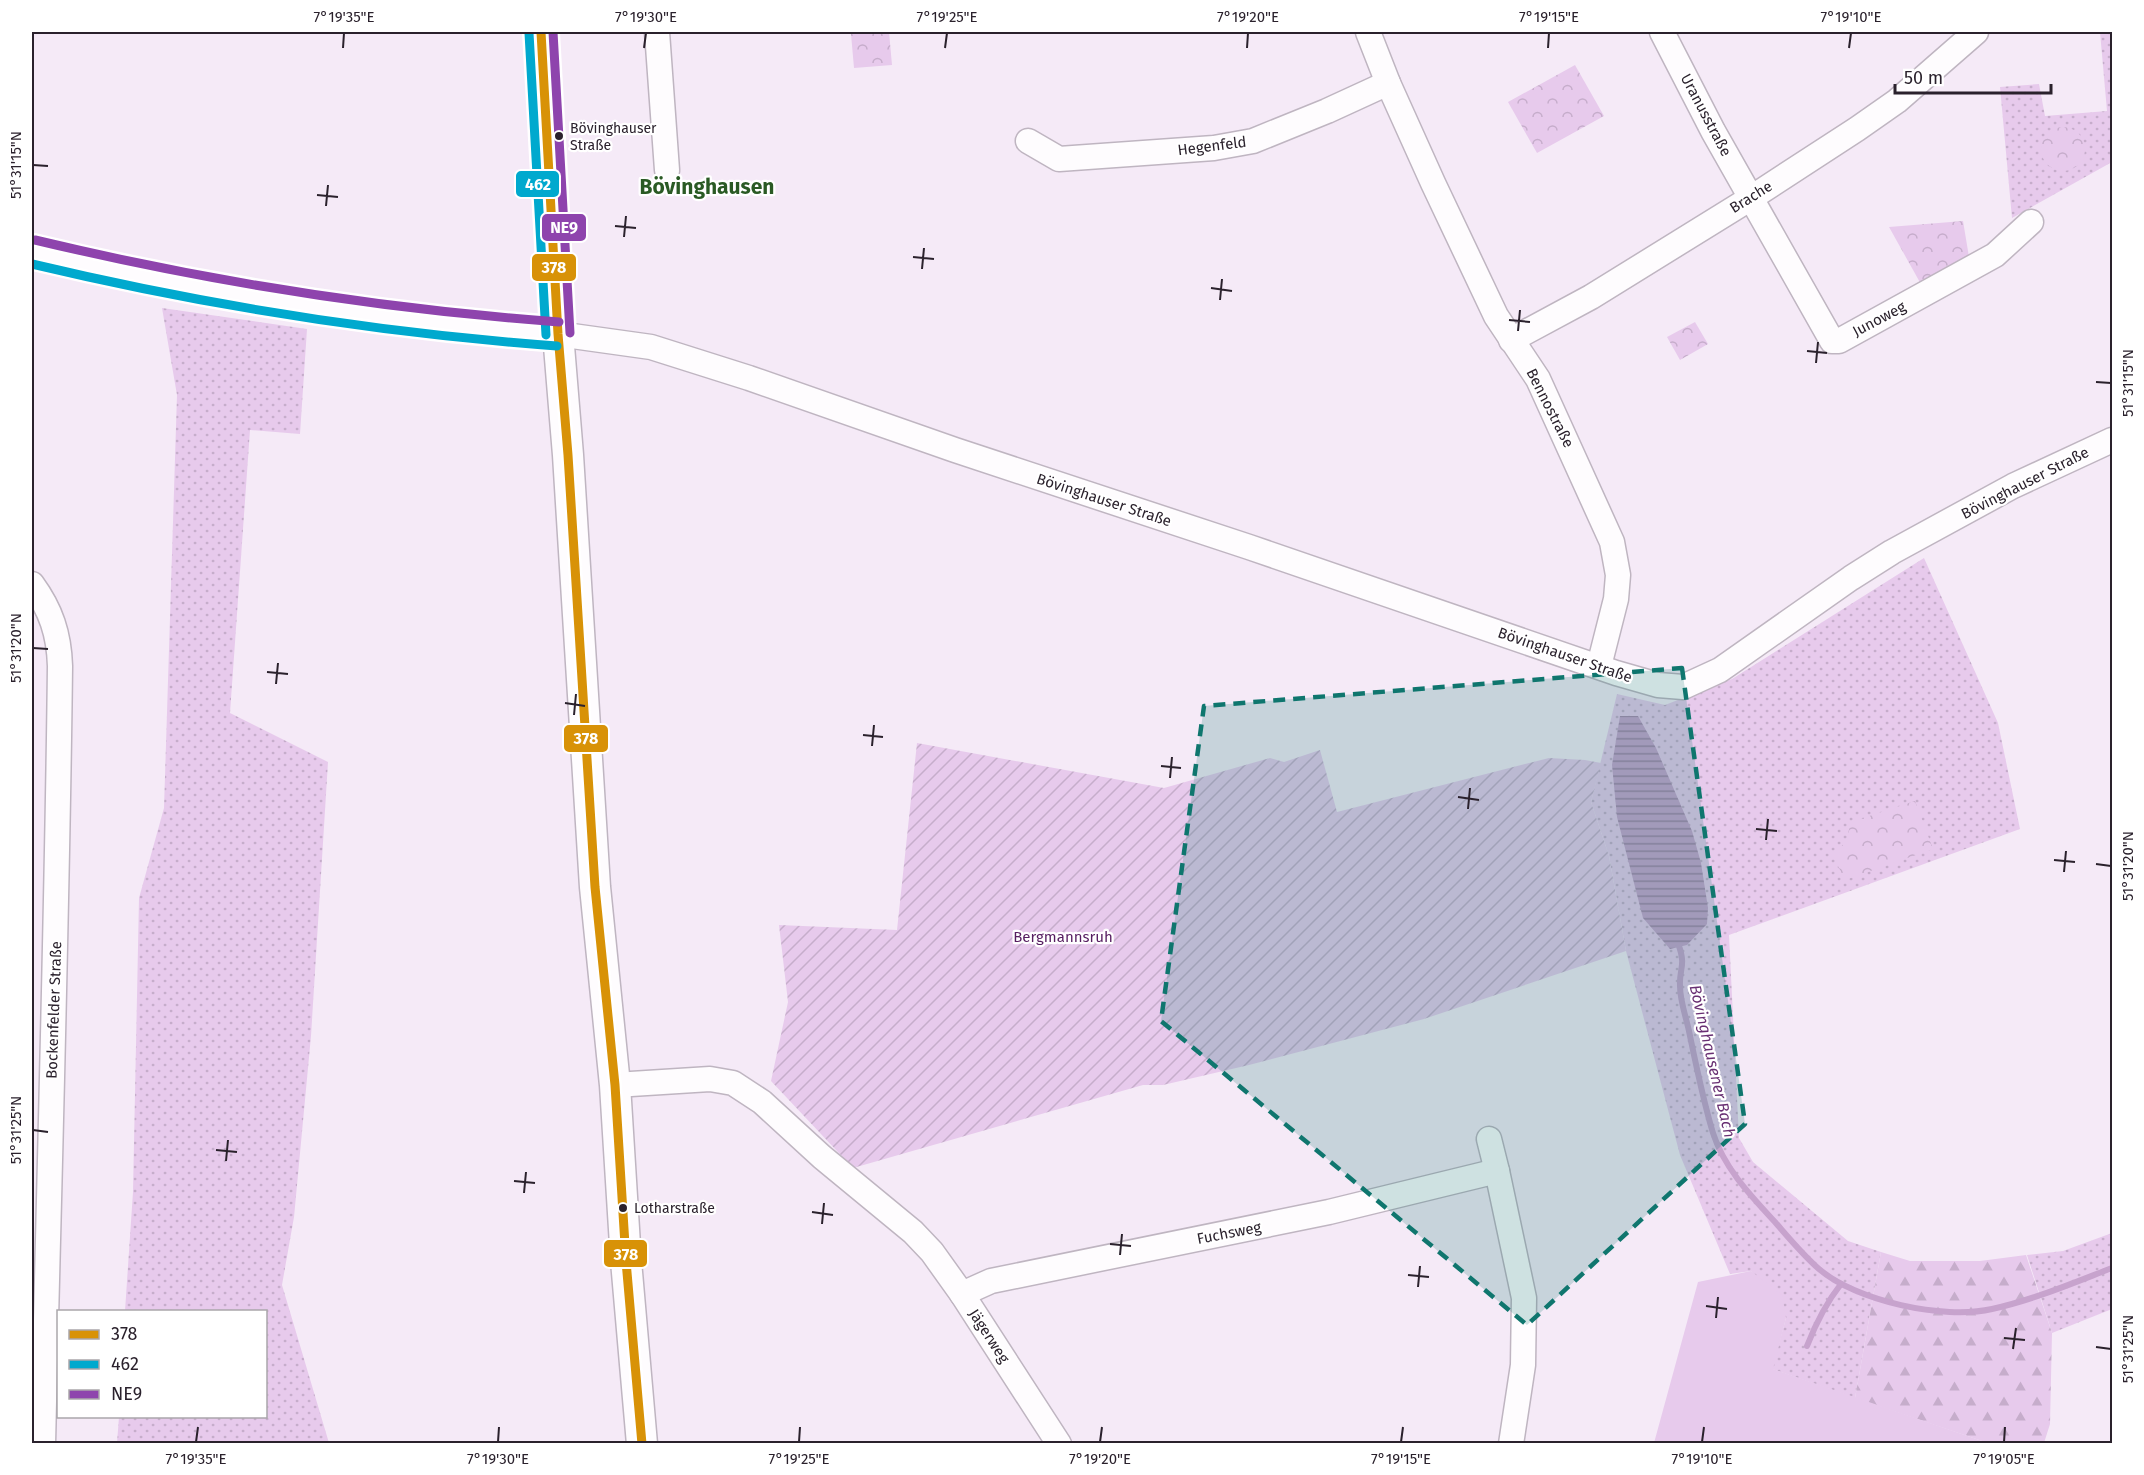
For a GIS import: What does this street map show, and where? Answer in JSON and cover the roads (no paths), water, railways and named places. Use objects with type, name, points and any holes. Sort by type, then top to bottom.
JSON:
[{"type":"main road","points":[[541,32],[558,334],[564,393],[600,953],[609,1014],[626,1261],[642,1443]]},
{"type":"main road","name":"Bövinghauser Straße","points":[[32,252],[89,266],[205,288],[433,324],[558,334]]},
{"type":"street","points":[[657,32],[667,170]]},
{"type":"street","name":"Bennostraße","points":[[1368,32],[1388,83],[1496,316],[1538,379],[1612,542],[1618,575],[1616,599],[1599,666]]},
{"type":"street","name":"Uranusstraße","points":[[1662,32],[1751,198]]},
{"type":"street","name":"Brache","points":[[1511,340],[1591,297],[1751,198],[1897,101],[1976,32]]},
{"type":"street","name":"Hegenfeld","points":[[1028,141],[1059,159],[1214,148],[1253,141],[1388,83]]},
{"type":"street","name":"Junoweg","points":[[1751,198],[1832,341],[1839,341],[1995,255],[2031,222]]},
{"type":"street","name":"Bövinghauser Straße","points":[[558,334],[651,347],[749,378],[955,450],[1599,666],[1658,685],[1683,687],[1720,670],[1892,552],[2013,486],[2112,440]]},
{"type":"street","name":"Bockenfelder Straße","points":[[32,584],[49,612],[59,642],[60,666],[57,922],[40,1177],[43,1443]]},
{"type":"street","name":"Jägerweg","points":[[615,1084],[710,1079],[733,1083],[762,1102],[822,1157],[913,1232],[932,1252],[1059,1443]]},
{"type":"street","points":[[1489,1139],[1524,1298],[1523,1365],[1511,1443]]},
{"type":"street","name":"Fuchsweg","points":[[962,1294],[992,1281],[1329,1212],[1497,1171]]},
{"type":"waterway","name":"Bövinghausener Bach","points":[[1679,946],[1682,958],[1680,980],[1682,1003],[1706,1108],[1718,1146],[1731,1170],[1748,1192],[1819,1269],[1835,1280],[1877,1299],[1925,1310],[1972,1312],[2023,1301],[2112,1268]]},
{"type":"waterway","points":[[1807,1346],[1822,1314],[1841,1284]]},
{"type":"place","name":"Bövinghauser Straße","points":[[559,136]]},
{"type":"place","name":"Lotharstraße","points":[[623,1208]]},
{"type":"district","name":"Bövinghausen","points":[[707,187]]},
{"type":"park label","name":"Bergmannsruh","points":[[1063,937]]}]
